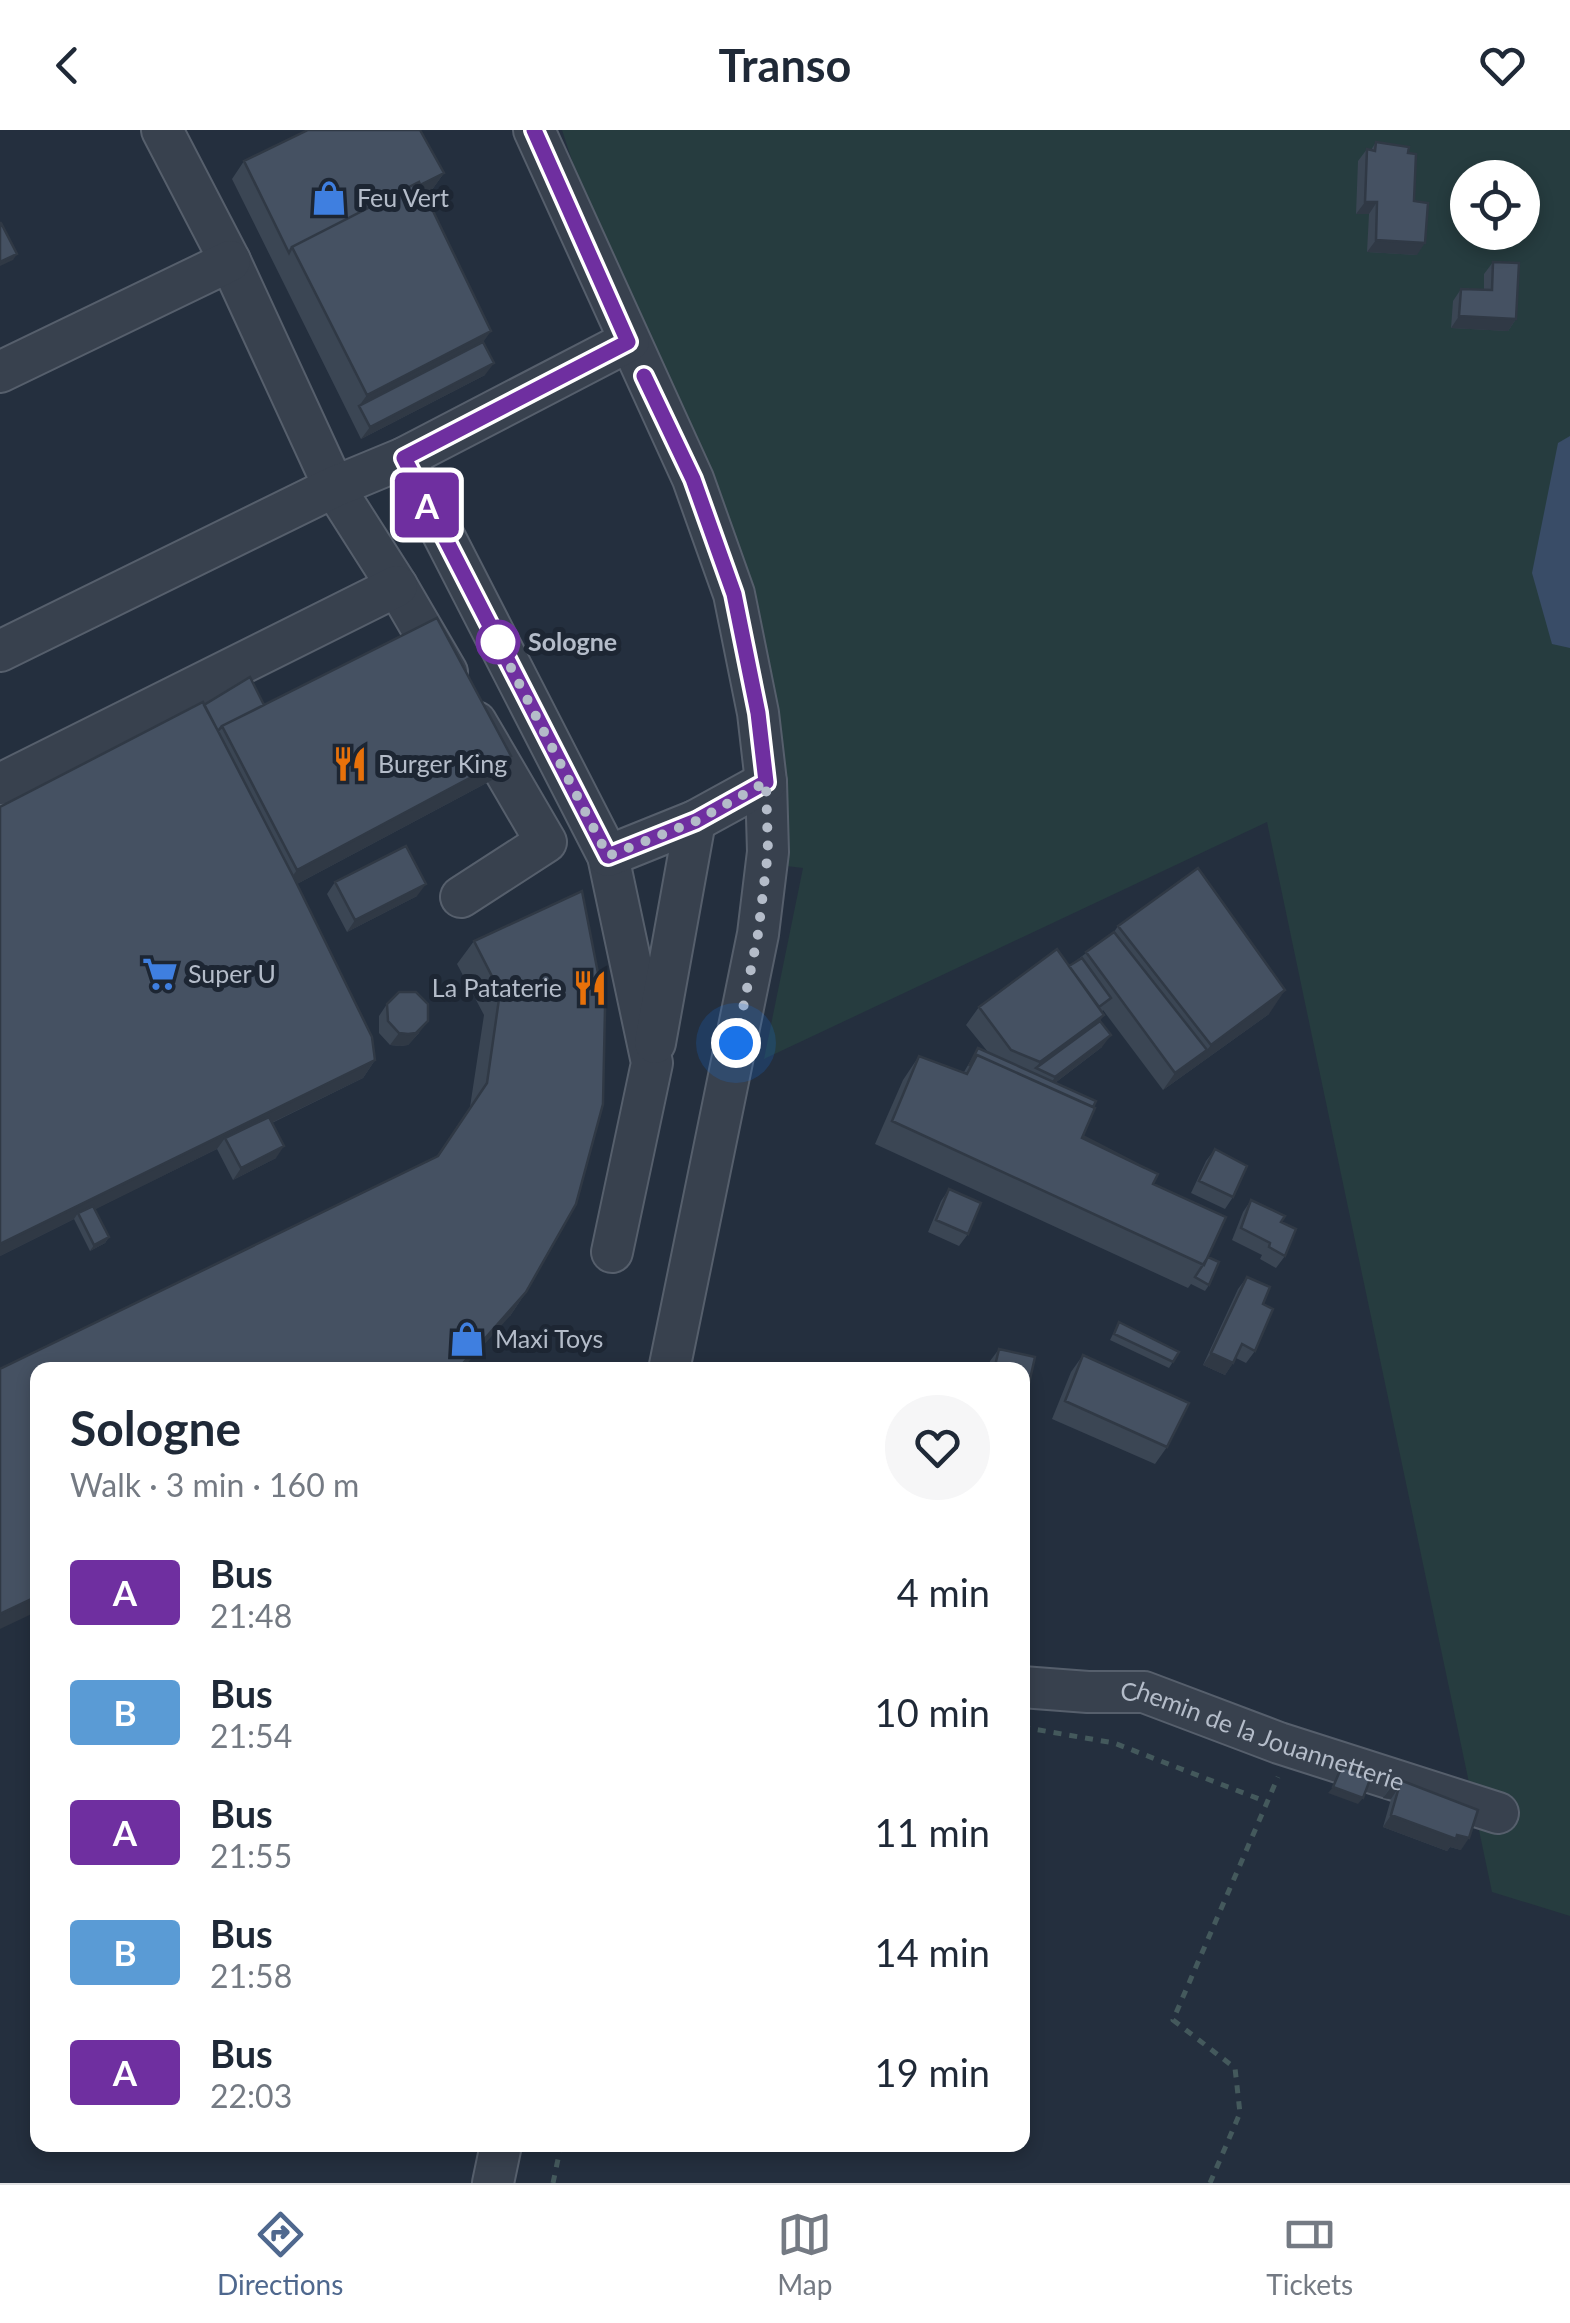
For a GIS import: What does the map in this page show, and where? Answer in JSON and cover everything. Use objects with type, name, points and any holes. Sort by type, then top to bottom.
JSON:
[{"type":"street","points":[[162,130],[230,261],[334,487],[398,586],[546,842],[461,897]]},
{"type":"street","points":[[534,130],[693,479],[734,594],[758,713],[766,782],[768,852],[758,934],[671,1362]]},
{"type":"street","points":[[0,372],[230,261]]},
{"type":"street","points":[[0,651],[334,487],[404,458],[628,342]]},
{"type":"street","points":[[404,458],[608,856],[652,1064]]},
{"type":"street","points":[[0,784],[398,586]]},
{"type":"street","points":[[608,856],[696,821],[766,782]]},
{"type":"street","points":[[612,1252],[652,1064],[696,821]]},
{"type":"street","name":"Chemin de la Jouannetterie","points":[[1030,1688],[1144,1692],[1279,1743],[1498,1814]]},
{"type":"street","points":[[493,2183],[500,2152]]},
{"type":"path","points":[[1030,1728],[1114,1743],[1267,1802],[1173,2020],[1235,2068],[1240,2113],[1210,2183]]},
{"type":"path","points":[[552,2183],[559,2152]]},
{"type":"green space","points":[[562,130],[1570,130],[1570,1916],[1492,1892],[1267,822],[764,1059],[803,868],[769,864],[715,595]]},
{"type":"water","points":[[1570,436],[1570,648],[1552,644],[1532,573],[1558,443]]},
{"type":"building","name":"Feu Vert","points":[[308,130],[420,130],[444,173],[292,247],[289,253],[244,161]]},
{"type":"building","points":[[1376,142],[1409,147],[1408,153],[1416,154],[1414,201],[1428,203],[1425,243],[1376,240],[1377,202],[1365,202],[1367,149],[1375,151]]},
{"type":"building","points":[[419,182],[491,331],[367,395],[292,247]]},
{"type":"building","points":[[0,223],[17,254],[0,262]]},
{"type":"building","points":[[1493,262],[1519,263],[1516,319],[1459,316],[1461,289],[1492,290]]},
{"type":"building","points":[[483,342],[494,363],[370,427],[359,406]]},
{"type":"building","name":"Burger King","points":[[437,618],[511,756],[297,870],[222,726]]},
{"type":"building","points":[[250,677],[264,705],[218,731],[204,705]]},
{"type":"building","name":"Super U","points":[[203,702],[372,1037],[375,1060],[0,1244],[0,807]]},
{"type":"building","points":[[406,846],[426,884],[355,920],[335,882]]},
{"type":"building","points":[[1198,868],[1285,990],[1211,1045],[1118,926]]},
{"type":"building","points":[[582,891],[605,1009],[603,1104],[576,1204],[526,1292],[464,1362],[30,1362],[30,1600],[0,1614],[0,1369],[438,1156],[487,1083],[500,992],[474,941]]},
{"type":"building","points":[[1114,932],[1207,1050],[1175,1073],[1086,952]]},
{"type":"building","points":[[1057,949],[1104,1015],[1040,1062],[1011,1050],[979,1007]]},
{"type":"building","points":[[1082,958],[1111,998],[1099,1007],[1069,966]]},
{"type":"building","points":[[399,992],[416,992],[428,1004],[428,1021],[416,1033],[399,1033],[388,1021],[387,1004]]},
{"type":"building","points":[[1100,1021],[1111,1035],[1055,1077],[1036,1068]]},
{"type":"building","points":[[978,1048],[1096,1101],[1093,1107],[977,1055],[969,1066]]},
{"type":"building","points":[[977,1055],[1095,1108],[1082,1138],[1158,1174],[1153,1184],[1226,1217],[1204,1265],[892,1121],[919,1056],[967,1074]]},
{"type":"building","points":[[269,1117],[284,1146],[241,1168],[225,1138]]},
{"type":"building","points":[[1083,1136],[1145,1168],[1082,1138]]},
{"type":"building","points":[[1215,1149],[1247,1166],[1233,1197],[1199,1181]]},
{"type":"building","points":[[949,1189],[981,1203],[968,1234],[936,1220]]},
{"type":"building","points":[[1251,1200],[1285,1216],[1281,1222],[1296,1229],[1285,1256],[1241,1228]]},
{"type":"building","points":[[93,1206],[109,1237],[94,1245],[78,1213]]},
{"type":"building","points":[[1208,1257],[1219,1262],[1209,1285],[1195,1277]]},
{"type":"building","points":[[1247,1277],[1270,1287],[1263,1304],[1273,1309],[1255,1351],[1242,1344],[1233,1363],[1211,1353]]},
{"type":"building","points":[[1119,1322],[1179,1352],[1173,1362],[1114,1334]]},
{"type":"building","points":[[999,1349],[1035,1357],[1030,1379],[1030,1362],[996,1362]]},
{"type":"building","points":[[1083,1355],[1189,1403],[1167,1447],[1065,1401]]},
{"type":"building","points":[[1342,1766],[1371,1777],[1363,1798],[1333,1787]]},
{"type":"building","points":[[1395,1778],[1478,1810],[1469,1838],[1457,1835],[1456,1839],[1391,1815],[1399,1787],[1392,1786]]},
{"type":"bus line","name":"A","points":[[534,130],[628,342],[404,458],[608,856],[696,821],[766,782],[758,713],[734,594],[693,479],[644,376]]},
{"type":"place","name":"Feu Vert","points":[[329,198]]},
{"type":"place","name":"Sologne","points":[[498,642]]},
{"type":"place","name":"Burger King","points":[[350,764]]},
{"type":"place","name":"Super U","points":[[160,974]]},
{"type":"place","name":"La Pataterie","points":[[590,988]]},
{"type":"place","name":"Maxi Toys","points":[[467,1339]]},
{"type":"route","points":[[498,642],[492,631],[608,856],[696,821],[766,782],[768,852],[758,934],[736,1043]]}]
